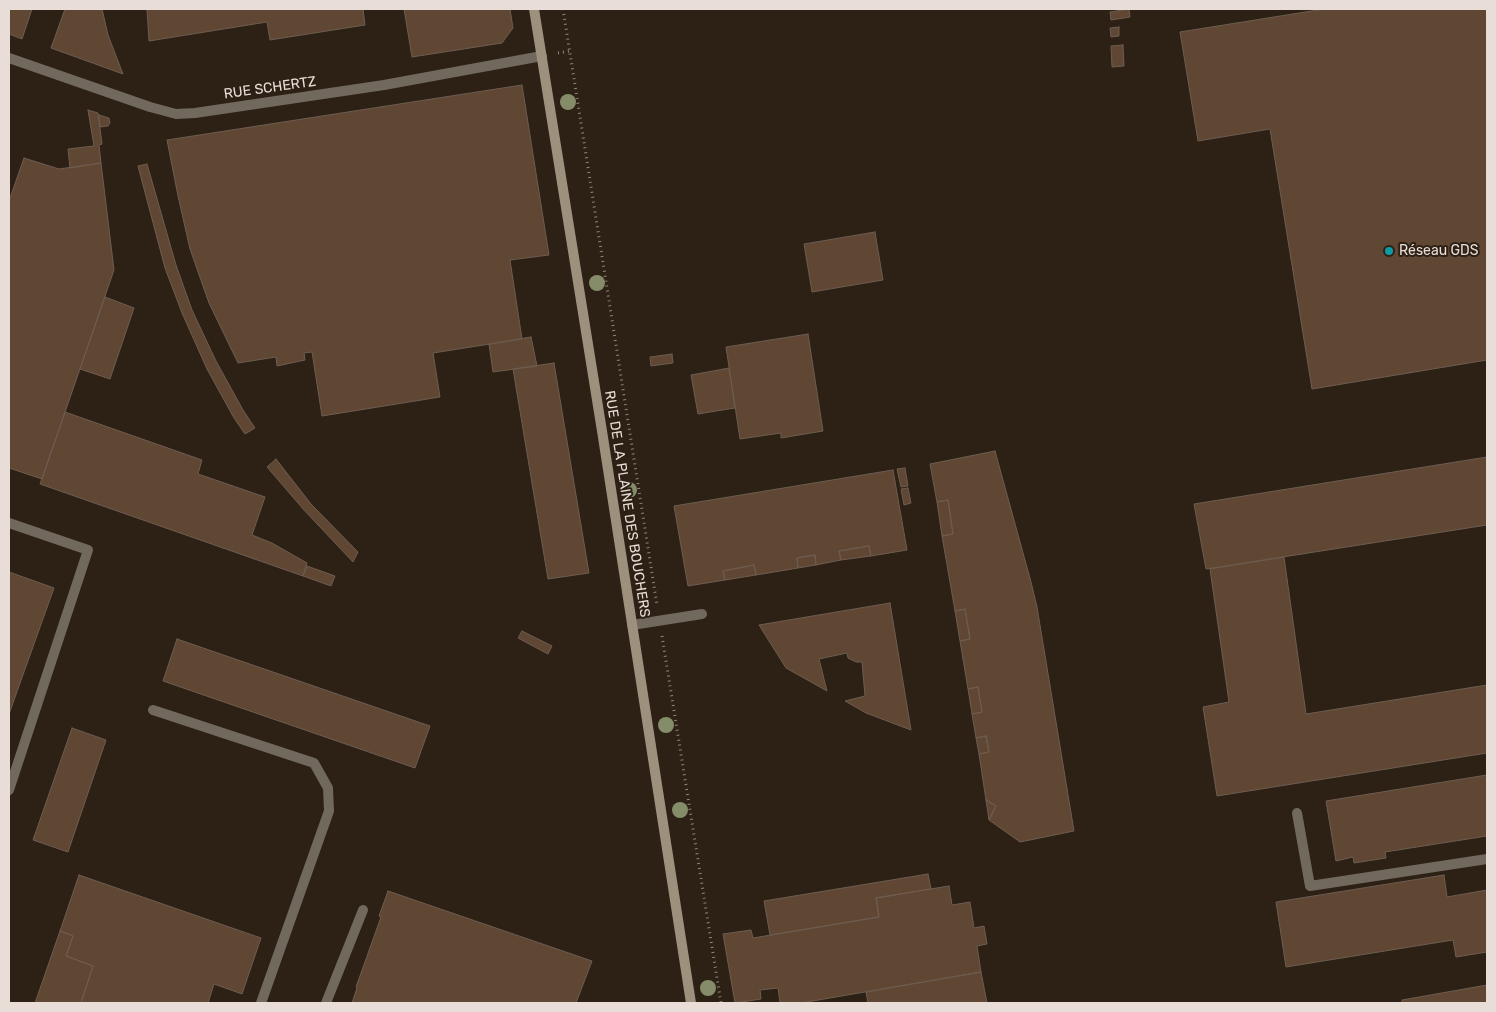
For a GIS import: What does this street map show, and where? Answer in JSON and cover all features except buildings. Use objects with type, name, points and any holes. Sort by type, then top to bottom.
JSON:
[{"type":"street","name":"RUE DE LA PLAINE DES BOUCHERS","points":[[534,9],[691,1003]]},
{"type":"street","name":"RUE SCHERTZ","points":[[9,58],[150,108],[176,114],[195,113],[384,85],[542,56]]},
{"type":"street","points":[[9,523],[88,550],[9,790]]},
{"type":"street","points":[[632,625],[702,614]]},
{"type":"street","points":[[153,710],[314,763],[328,788],[329,810],[262,1003]]},
{"type":"street","points":[[1297,813],[1310,886],[1487,859]]},
{"type":"street","points":[[326,1003],[363,910]]},
{"type":"path","points":[[563,9],[721,1003]]},
{"type":"place","name":"Réseau GDS","points":[[1389,251]]}]
